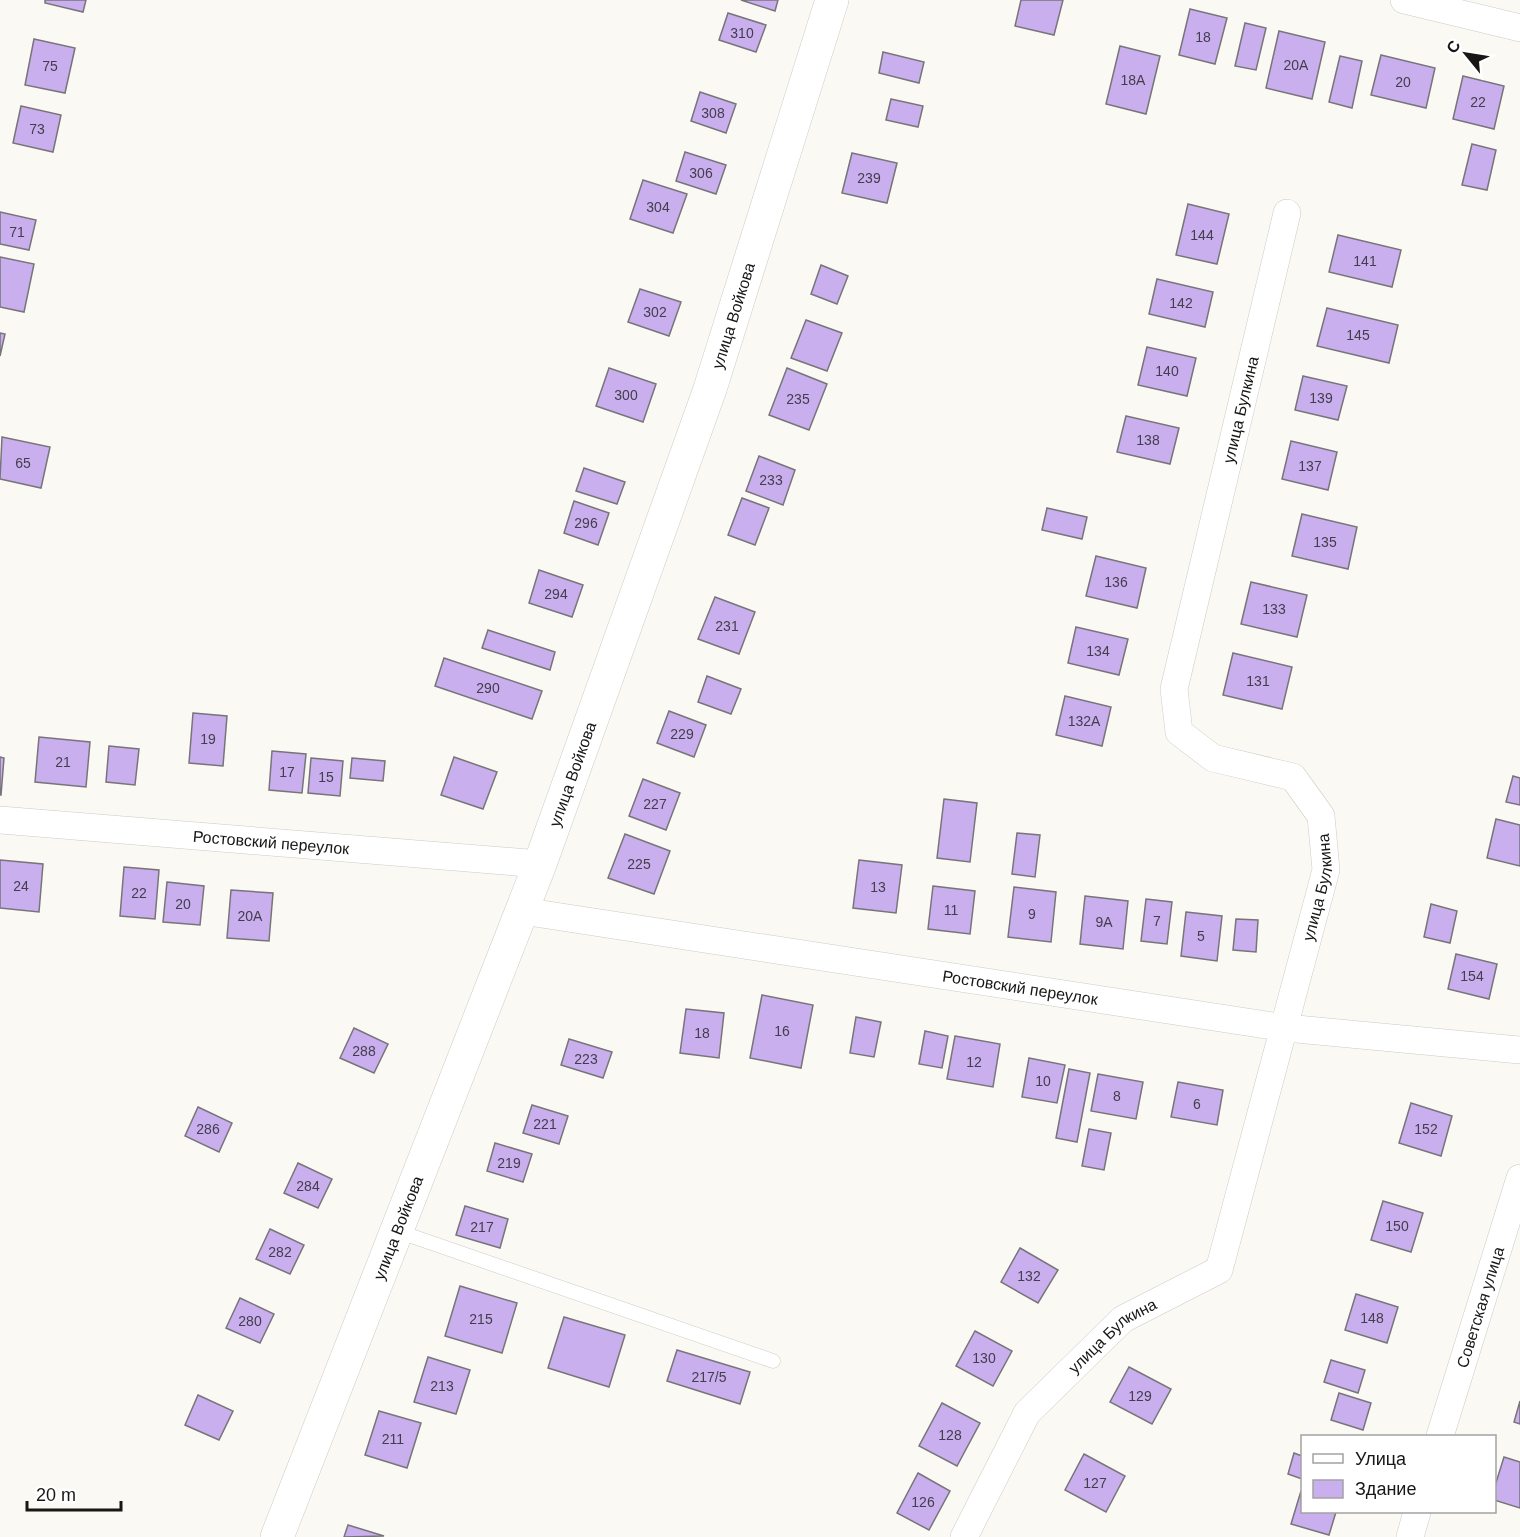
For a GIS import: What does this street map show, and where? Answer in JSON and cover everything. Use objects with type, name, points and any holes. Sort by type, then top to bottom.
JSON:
[{"type":"main road","name":"улица Войкова","points":[[277,1537],[540,864],[710,389],[832,0]]},
{"type":"street","points":[[1404,0],[1520,28]]},
{"type":"street","name":"улица Булкина","points":[[964,1537],[1027,1413],[1123,1319],[1220,1270],[1286,1028],[1326,870],[1321,816],[1293,777],[1213,758],[1179,732],[1174,690],[1287,213]]},
{"type":"street","name":"Ростовский переулок","points":[[0,820],[540,864]]},
{"type":"street","name":"Ростовский переулок","points":[[522,911],[1286,1028],[1520,1050]]},
{"type":"street","name":"Советская улица","points":[[1441,1435],[1520,1178]]},
{"type":"street","points":[[1410,1537],[1417,1513]]},
{"type":"lane","points":[[397,1231],[773,1361]]},
{"type":"building","points":[[45,0],[86,0],[83,12],[45,3]]},
{"type":"building","points":[[741,0],[778,0],[775,11]]},
{"type":"building","points":[[1021,0],[1063,0],[1054,35],[1015,26]]},
{"type":"building","points":[[1190,9],[1227,18],[1215,64],[1179,55]]},
{"type":"building","points":[[728,13],[766,25],[756,52],[719,40]]},
{"type":"building","points":[[1245,23],[1266,28],[1256,70],[1235,66]]},
{"type":"building","points":[[1279,31],[1325,42],[1312,99],[1266,88]]},
{"type":"building","points":[[34,39],[75,48],[65,93],[25,85]]},
{"type":"building","points":[[1120,46],[1160,56],[1146,114],[1106,104]]},
{"type":"building","points":[[883,52],[924,62],[919,83],[879,73]]},
{"type":"building","points":[[1381,55],[1435,68],[1426,108],[1371,95]]},
{"type":"building","points":[[1340,56],[1362,61],[1352,108],[1329,102]]},
{"type":"building","points":[[1463,76],[1504,86],[1494,129],[1453,119]]},
{"type":"building","points":[[700,92],[736,104],[726,133],[691,121]]},
{"type":"building","points":[[891,99],[923,106],[918,127],[886,120]]},
{"type":"building","points":[[21,106],[61,115],[53,152],[13,143]]},
{"type":"building","points":[[1472,144],[1496,150],[1487,190],[1462,185]]},
{"type":"building","points":[[685,152],[726,165],[716,194],[676,181]]},
{"type":"building","points":[[852,153],[897,163],[887,203],[842,193]]},
{"type":"building","points":[[643,180],[687,194],[673,233],[630,219]]},
{"type":"building","points":[[1188,204],[1229,214],[1217,264],[1176,255]]},
{"type":"building","points":[[0,212],[36,220],[29,250],[0,244]]},
{"type":"building","points":[[1338,235],[1401,250],[1392,287],[1329,272]]},
{"type":"building","points":[[0,257],[34,264],[24,312],[0,307]]},
{"type":"building","points":[[821,265],[848,276],[837,304],[811,294]]},
{"type":"building","points":[[1157,279],[1213,292],[1205,327],[1149,314]]},
{"type":"building","points":[[640,289],[681,302],[669,336],[628,322]]},
{"type":"building","points":[[1327,308],[1398,325],[1389,363],[1317,346]]},
{"type":"building","points":[[806,320],[842,333],[827,371],[791,358]]},
{"type":"building","points":[[0,333],[5,334],[0,356]]},
{"type":"building","points":[[1147,347],[1196,358],[1187,396],[1138,385]]},
{"type":"building","points":[[609,368],[656,384],[643,422],[596,406]]},
{"type":"building","points":[[787,368],[827,384],[809,430],[769,415]]},
{"type":"building","points":[[1303,376],[1347,386],[1338,420],[1295,410]]},
{"type":"building","points":[[1126,416],[1179,428],[1170,464],[1117,452]]},
{"type":"building","points":[[2,437],[50,447],[41,488],[0,479]]},
{"type":"building","points":[[1291,441],[1337,452],[1328,490],[1282,479]]},
{"type":"building","points":[[759,456],[795,470],[783,505],[746,491]]},
{"type":"building","points":[[584,468],[625,482],[617,504],[576,491]]},
{"type":"building","points":[[742,498],[769,508],[755,545],[728,535]]},
{"type":"building","points":[[574,501],[609,513],[598,545],[564,533]]},
{"type":"building","points":[[1047,508],[1087,517],[1082,539],[1042,530]]},
{"type":"building","points":[[1302,514],[1357,527],[1348,569],[1292,556]]},
{"type":"building","points":[[1096,556],[1146,568],[1137,608],[1086,596]]},
{"type":"building","points":[[539,570],[583,585],[572,617],[529,603]]},
{"type":"building","points":[[1251,582],[1307,595],[1297,637],[1241,624]]},
{"type":"building","points":[[715,597],[755,612],[739,654],[698,639]]},
{"type":"building","points":[[1076,627],[1128,639],[1119,675],[1068,663]]},
{"type":"building","points":[[488,630],[555,652],[550,670],[482,648]]},
{"type":"building","points":[[1233,653],[1292,667],[1282,709],[1223,695]]},
{"type":"building","points":[[444,658],[542,691],[532,719],[435,686]]},
{"type":"building","points":[[707,676],[741,689],[731,714],[698,702]]},
{"type":"building","points":[[1065,696],[1111,707],[1102,746],[1056,735]]},
{"type":"building","points":[[669,711],[706,725],[694,757],[657,743]]},
{"type":"building","points":[[193,713],[227,716],[223,766],[189,763]]},
{"type":"building","points":[[39,737],[90,742],[86,787],[35,782]]},
{"type":"building","points":[[109,746],[139,749],[135,785],[106,782]]},
{"type":"building","points":[[272,751],[306,754],[302,793],[269,790]]},
{"type":"building","points":[[0,757],[4,758],[1,795],[0,795]]},
{"type":"building","points":[[454,757],[497,772],[483,809],[441,795]]},
{"type":"building","points":[[311,758],[343,761],[340,796],[308,793]]},
{"type":"building","points":[[352,758],[385,761],[383,781],[350,778]]},
{"type":"building","points":[[1513,776],[1520,778],[1520,805],[1506,802]]},
{"type":"building","points":[[643,779],[680,793],[666,830],[629,816]]},
{"type":"building","points":[[944,799],[977,803],[970,862],[937,858]]},
{"type":"building","points":[[1496,819],[1520,825],[1520,866],[1487,858]]},
{"type":"building","points":[[1017,833],[1040,835],[1035,877],[1012,874]]},
{"type":"building","points":[[625,834],[670,851],[654,894],[608,878]]},
{"type":"building","points":[[0,860],[43,864],[39,912],[0,908]]},
{"type":"building","points":[[859,860],[902,865],[896,913],[853,908]]},
{"type":"building","points":[[124,867],[159,870],[155,919],[120,916]]},
{"type":"building","points":[[167,882],[204,886],[200,925],[163,922]]},
{"type":"building","points":[[933,886],[975,891],[970,934],[928,929]]},
{"type":"building","points":[[1014,887],[1056,892],[1051,942],[1008,937]]},
{"type":"building","points":[[231,890],[273,893],[269,941],[227,938]]},
{"type":"building","points":[[1085,896],[1128,901],[1123,949],[1080,944]]},
{"type":"building","points":[[1146,899],[1172,902],[1167,944],[1141,941]]},
{"type":"building","points":[[1431,904],[1457,911],[1450,943],[1424,937]]},
{"type":"building","points":[[1186,912],[1222,916],[1217,961],[1181,956]]},
{"type":"building","points":[[1236,919],[1258,920],[1256,952],[1233,950]]},
{"type":"building","points":[[1456,954],[1497,964],[1489,999],[1448,989]]},
{"type":"building","points":[[762,995],[813,1005],[801,1068],[750,1058]]},
{"type":"building","points":[[686,1009],[724,1013],[719,1058],[680,1053]]},
{"type":"building","points":[[856,1017],[881,1022],[874,1057],[850,1053]]},
{"type":"building","points":[[354,1028],[388,1044],[374,1073],[340,1058]]},
{"type":"building","points":[[925,1031],[948,1036],[942,1068],[919,1064]]},
{"type":"building","points":[[955,1036],[1000,1044],[993,1087],[947,1079]]},
{"type":"building","points":[[569,1039],[612,1052],[603,1078],[561,1065]]},
{"type":"building","points":[[1029,1058],[1065,1065],[1057,1103],[1022,1097]]},
{"type":"building","points":[[1069,1069],[1090,1073],[1077,1142],[1056,1138]]},
{"type":"building","points":[[1098,1074],[1143,1082],[1136,1119],[1091,1111]]},
{"type":"building","points":[[1178,1082],[1223,1090],[1217,1125],[1171,1117]]},
{"type":"building","points":[[1411,1103],[1452,1116],[1441,1156],[1399,1143]]},
{"type":"building","points":[[532,1105],[568,1116],[559,1144],[523,1133]]},
{"type":"building","points":[[198,1107],[232,1123],[219,1152],[185,1136]]},
{"type":"building","points":[[1089,1129],[1111,1133],[1104,1170],[1082,1166]]},
{"type":"building","points":[[495,1143],[532,1154],[523,1182],[487,1171]]},
{"type":"building","points":[[298,1163],[332,1179],[318,1208],[284,1193]]},
{"type":"building","points":[[1383,1201],[1423,1213],[1411,1252],[1371,1240]]},
{"type":"building","points":[[465,1206],[508,1219],[500,1248],[456,1235]]},
{"type":"building","points":[[270,1229],[304,1245],[290,1274],[256,1259]]},
{"type":"building","points":[[1020,1248],[1058,1270],[1038,1303],[1001,1282]]},
{"type":"building","points":[[460,1286],[517,1303],[502,1353],[445,1336]]},
{"type":"building","points":[[1356,1294],[1398,1307],[1387,1343],[1345,1330]]},
{"type":"building","points":[[240,1298],[274,1314],[260,1343],[226,1328]]},
{"type":"building","points":[[564,1317],[625,1335],[609,1387],[548,1368]]},
{"type":"building","points":[[975,1331],[1012,1351],[993,1386],[956,1366]]},
{"type":"building","points":[[677,1350],[750,1372],[740,1404],[667,1381]]},
{"type":"building","points":[[428,1357],[470,1370],[456,1414],[414,1402]]},
{"type":"building","points":[[1331,1360],[1365,1370],[1358,1393],[1324,1382]]},
{"type":"building","points":[[1129,1367],[1171,1389],[1152,1424],[1110,1402]]},
{"type":"building","points":[[1339,1393],[1371,1403],[1363,1430],[1331,1420]]},
{"type":"building","points":[[198,1395],[233,1411],[219,1440],[185,1425]]},
{"type":"building","points":[[1520,1401],[1520,1424],[1514,1422]]},
{"type":"building","points":[[942,1403],[980,1423],[957,1466],[919,1446]]},
{"type":"building","points":[[379,1411],[421,1423],[407,1468],[365,1455]]},
{"type":"building","points":[[1294,1453],[1301,1456],[1301,1479],[1288,1474]]},
{"type":"building","points":[[1084,1454],[1125,1476],[1106,1512],[1065,1490]]},
{"type":"building","points":[[1504,1457],[1520,1462],[1520,1508],[1496,1501],[1496,1483]]},
{"type":"building","points":[[918,1473],[950,1491],[929,1530],[897,1513]]},
{"type":"building","points":[[1301,1491],[1301,1513],[1336,1513],[1329,1535],[1291,1524]]},
{"type":"building","points":[[348,1525],[384,1536],[344,1537]]}]
